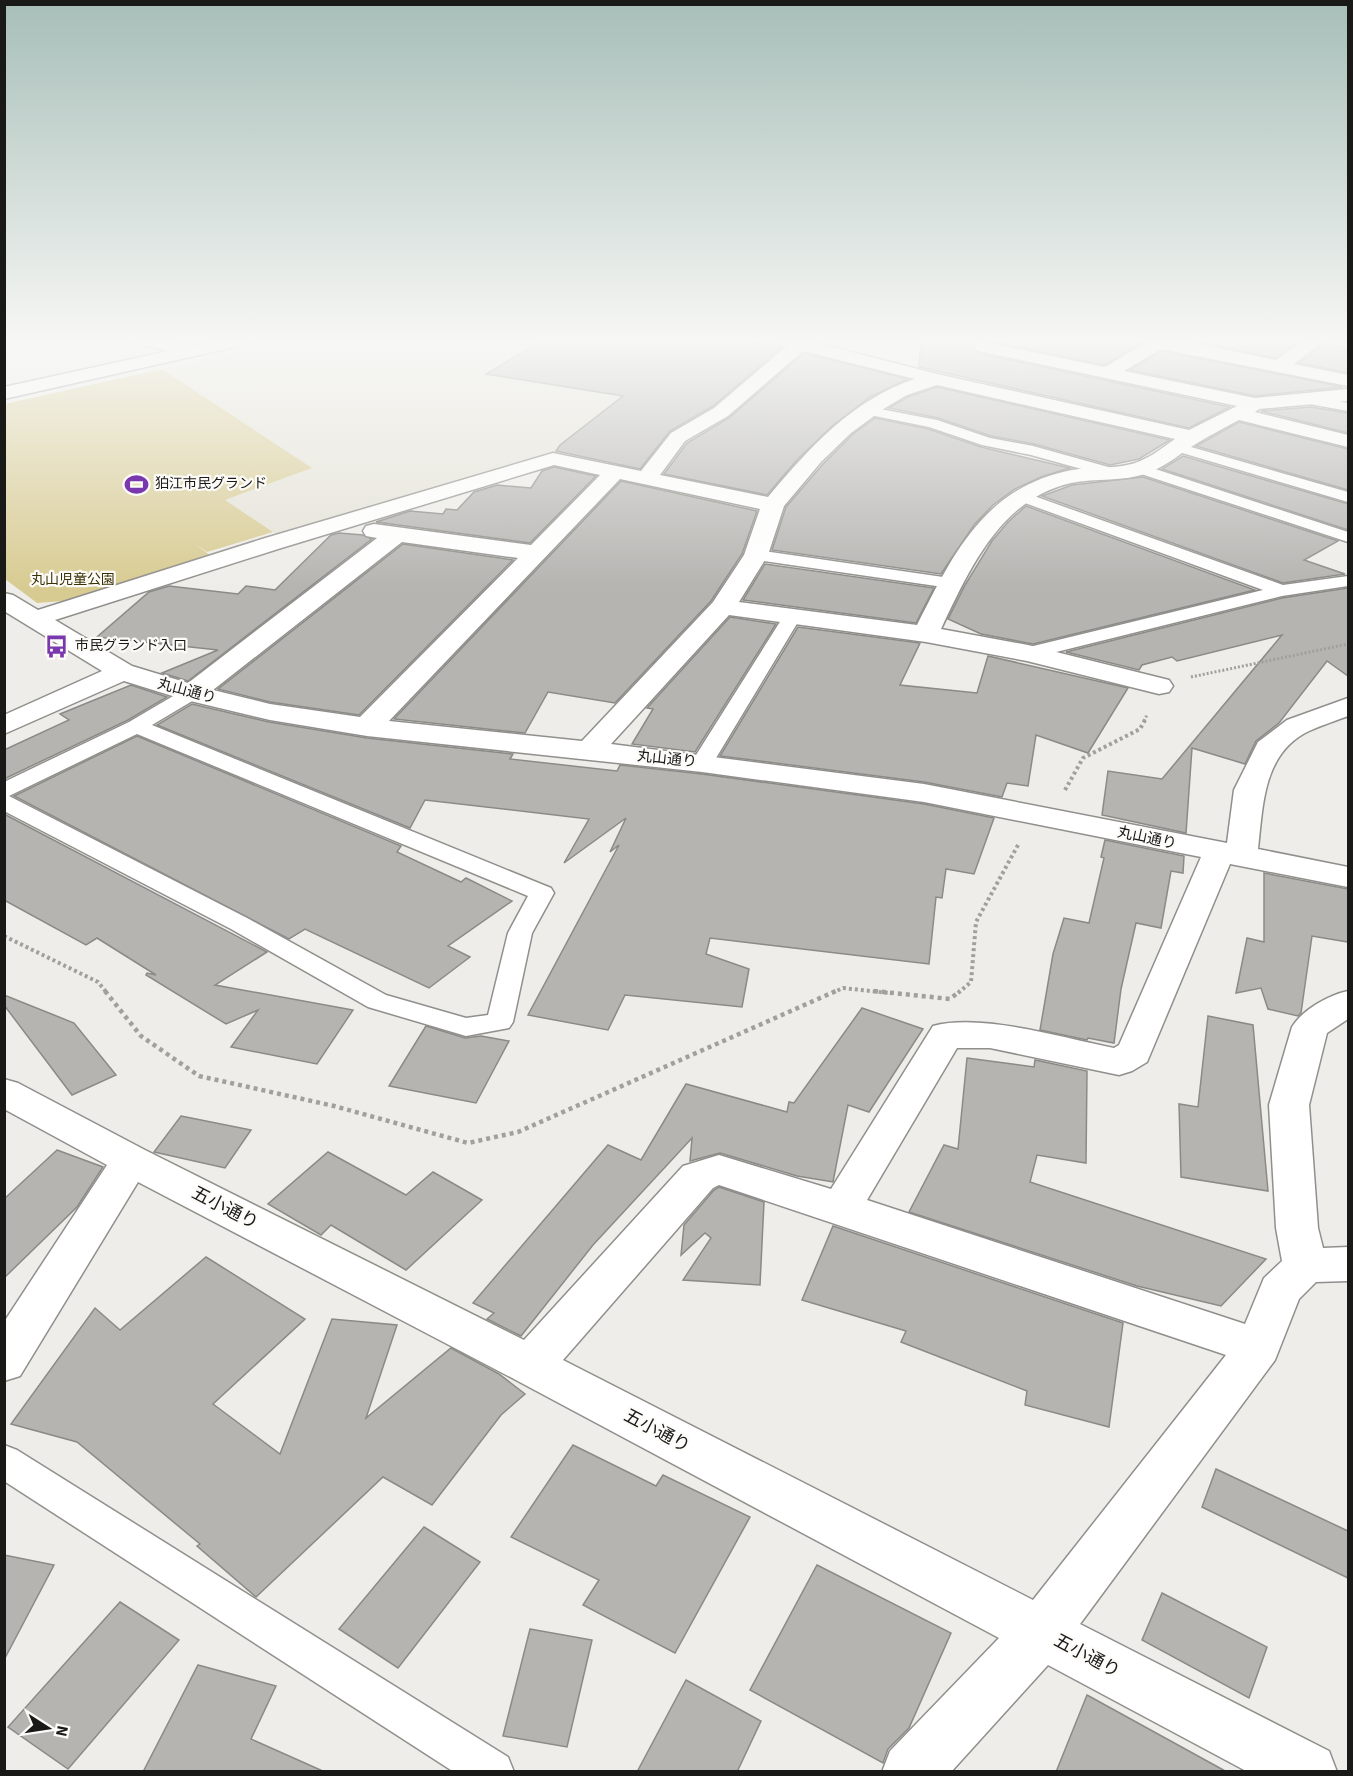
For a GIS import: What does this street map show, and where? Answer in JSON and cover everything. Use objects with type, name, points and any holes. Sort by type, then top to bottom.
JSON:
[{"type":"street","points":[[647,478],[678,437],[704,422]]},
{"type":"street","points":[[589,751],[723,607],[756,555],[773,505],[809,461],[853,422]]},
{"type":"street","points":[[1105,422],[1184,442]]},
{"type":"street","points":[[926,634],[950,583],[995,518],[1020,496],[1050,483],[1083,474],[1140,469],[1222,422]]},
{"type":"street","points":[[1269,422],[1348,441]]},
{"type":"street","points":[[34,619],[332,525],[553,459],[773,505]]},
{"type":"street","points":[[367,727],[615,472]]},
{"type":"street","points":[[332,525],[536,554]]},
{"type":"street","points":[[192,693],[397,534]]},
{"type":"street","name":"丸山通り","points":[[4,600],[122,672],[192,693],[270,712],[367,727],[702,763],[924,793],[1348,877]]},
{"type":"street","points":[[723,607],[926,634],[1028,653],[1159,686]]},
{"type":"street","points":[[4,726],[122,672]]},
{"type":"street","points":[[841,1208],[946,1035],[990,1036],[1119,1062],[1134,1053],[1230,855],[1249,790],[1268,748],[1297,726],[1348,706]]},
{"type":"street","points":[[911,1772],[1042,1632],[1259,1347],[1280,1290],[1327,1265],[1297,1228],[1289,1105],[1310,1027],[1348,1003]]},
{"type":"street","name":"五小通り","points":[[4,1092],[1308,1772]]},
{"type":"street","points":[[4,1362],[131,1160]]},
{"type":"street","points":[[531,1365],[698,1177],[719,1170],[841,1208],[1259,1347]]},
{"type":"lane","points":[[926,422],[987,442],[1033,451],[1114,473]]},
{"type":"lane","points":[[1184,442],[1348,497]]},
{"type":"lane","points":[[1140,469],[1348,537]]},
{"type":"lane","points":[[1020,496],[1282,591]]},
{"type":"lane","points":[[756,555],[950,583]]},
{"type":"lane","points":[[1028,653],[1282,591],[1348,581]]},
{"type":"lane","points":[[702,763],[792,617]]},
{"type":"lane","points":[[4,791],[136,726],[192,693]]},
{"type":"lane","points":[[4,802],[240,924],[377,1000],[466,1027],[500,1022],[520,933],[542,894],[136,726]]},
{"type":"lane","points":[[4,1461],[493,1772]]},
{"type":"path","points":[[4,936],[98,982],[141,1036],[199,1076],[334,1106],[468,1143],[518,1132],[843,988],[950,999],[971,982],[976,922],[1017,846],[1050,817],[1083,758],[1140,729],[1156,698],[1159,686],[1186,678],[1348,644]]},
{"type":"shaded area","points":[[242,422],[703,422],[700,424],[583,430],[548,456],[284,539],[225,500],[312,468]]},
{"type":"green space","name":"狛江市民グランド","points":[[5,422],[242,422],[312,468],[225,500],[273,532],[207,552],[195,544],[211,556],[76,600],[37,603],[5,579]]},
{"type":"building","points":[[590,422],[686,422],[670,431],[640,469],[556,451],[560,445]]},
{"type":"building","points":[[722,422],[837,422],[797,460],[767,495],[664,474],[687,443]]},
{"type":"building","points":[[870,422],[894,422],[928,429],[981,447],[1070,468],[1041,477],[1015,489],[993,505],[974,525],[941,574],[772,550],[786,507],[852,435]]},
{"type":"building","points":[[949,422],[1090,422],[1170,440],[1139,459],[1110,465],[1034,444],[991,436]]},
{"type":"building","points":[[1162,422],[1201,422],[1189,428]]},
{"type":"building","points":[[1239,422],[1348,449],[1348,490],[1196,446]]},
{"type":"building","points":[[1304,422],[1348,422],[1348,433]]},
{"type":"building","points":[[1183,456],[1348,504],[1348,530],[1162,469]]},
{"type":"building","points":[[554,467],[596,476],[530,543],[376,522],[410,511],[443,514],[446,509],[457,510],[474,492],[497,485],[531,488],[542,471]]},
{"type":"building","points":[[1143,477],[1338,541],[1304,560],[1345,574],[1283,583],[1042,496],[1072,485]]},
{"type":"building","points":[[621,481],[757,511],[742,554],[711,601],[615,703],[548,692],[525,733],[394,719]]},
{"type":"building","points":[[1026,506],[1255,590],[1033,644],[981,634],[948,619],[965,585],[992,541]]},
{"type":"building","points":[[339,533],[363,535],[372,539],[188,681],[162,673],[218,650],[97,637],[149,592],[169,586],[238,594],[246,586],[275,590],[331,535]]},
{"type":"building","points":[[403,544],[513,560],[359,715],[270,702],[218,689]]},
{"type":"building","points":[[765,564],[934,588],[916,623],[743,600]]},
{"type":"building","points":[[1348,588],[1348,676],[1327,661],[1279,723],[1256,741],[1245,764],[1192,748],[1186,833],[1102,815],[1108,771],[1162,779],[1282,635],[1177,661],[1172,657],[1142,665],[1139,670],[1066,652],[1282,598]]},
{"type":"building","points":[[730,617],[776,624],[695,752],[632,744],[653,709],[647,708]]},
{"type":"building","points":[[798,627],[920,643],[900,685],[977,693],[988,656],[1128,688],[1088,753],[1036,735],[1028,786],[1007,783],[1002,797],[924,782],[720,756]]},
{"type":"building","points":[[131,685],[167,697],[128,720],[4,779],[4,750],[69,720],[60,714]]},
{"type":"building","points":[[192,704],[269,722],[367,738],[513,754],[510,759],[617,771],[620,765],[702,774],[924,804],[994,818],[974,874],[946,869],[942,898],[936,897],[929,964],[710,938],[706,954],[749,969],[742,1007],[625,995],[608,1030],[528,1015],[619,845],[610,852],[626,818],[564,863],[589,819],[425,800],[410,828],[157,725]]},
{"type":"building","points":[[137,736],[401,846],[397,852],[461,882],[466,878],[512,901],[448,946],[470,957],[429,988],[305,929],[289,939],[14,796]]},
{"type":"building","points":[[4,814],[267,952],[215,985],[353,1010],[317,1064],[231,1047],[258,1010],[226,1024],[146,975],[147,973],[156,975],[97,938],[86,945],[4,900]]},
{"type":"building","points":[[1105,840],[1184,856],[1183,873],[1171,871],[1161,928],[1136,923],[1121,989],[1114,1043],[1040,1030],[1053,954],[1064,918],[1089,923],[1104,858],[1101,857]]},
{"type":"building","points":[[1264,873],[1348,889],[1348,942],[1312,936],[1301,1013],[1298,1016],[1268,1009],[1261,988],[1236,993],[1247,938],[1264,942]]},
{"type":"building","points":[[4,995],[74,1023],[116,1075],[72,1095],[4,1005]]},
{"type":"building","points":[[862,1008],[923,1029],[869,1112],[848,1105],[833,1182],[797,1176],[720,1153],[690,1161],[692,1138],[593,1245],[521,1336],[487,1319],[494,1313],[473,1303],[608,1145],[641,1160],[686,1084],[787,1112],[789,1102],[794,1103]]},
{"type":"building","points":[[1208,1016],[1253,1025],[1268,1191],[1181,1177],[1179,1104],[1198,1107]]},
{"type":"building","points":[[426,1026],[465,1038],[481,1036],[509,1041],[476,1103],[389,1086]]},
{"type":"building","points":[[967,1058],[1034,1067],[1035,1060],[1087,1071],[1086,1163],[1037,1155],[1030,1182],[1266,1259],[1221,1306],[1137,1286],[909,1212],[944,1145],[958,1149]]},
{"type":"building","points":[[181,1116],[251,1130],[225,1168],[154,1152]]},
{"type":"building","points":[[57,1150],[103,1167],[77,1207],[4,1278],[4,1199]]},
{"type":"building","points":[[328,1152],[406,1195],[433,1172],[482,1200],[406,1270],[331,1225],[321,1235],[268,1204]]},
{"type":"building","points":[[719,1187],[764,1202],[760,1285],[683,1280],[711,1238],[705,1233],[681,1255],[684,1225]]},
{"type":"building","points":[[833,1226],[1123,1323],[1109,1427],[1025,1405],[1027,1391],[901,1342],[906,1331],[802,1300]]},
{"type":"building","points":[[206,1257],[305,1319],[213,1404],[280,1454],[332,1319],[397,1325],[366,1418],[451,1348],[499,1374],[525,1394],[501,1415],[432,1505],[383,1477],[256,1597],[197,1546],[200,1544],[77,1442],[11,1424],[95,1308],[120,1330]]},
{"type":"building","points":[[573,1445],[656,1486],[663,1475],[750,1517],[675,1653],[583,1605],[599,1580],[511,1537]]},
{"type":"building","points":[[1216,1469],[1348,1531],[1348,1578],[1202,1507]]},
{"type":"building","points":[[424,1527],[480,1562],[398,1668],[339,1629]]},
{"type":"building","points":[[4,1555],[54,1565],[4,1660]]},
{"type":"building","points":[[817,1565],[951,1633],[909,1728],[888,1749],[883,1763],[750,1690]]},
{"type":"building","points":[[1162,1593],[1267,1647],[1249,1698],[1142,1640]]},
{"type":"building","points":[[120,1602],[179,1640],[68,1769],[8,1727]]},
{"type":"building","points":[[530,1629],[592,1640],[567,1747],[503,1736]]},
{"type":"building","points":[[198,1665],[276,1686],[251,1739],[325,1772],[143,1772]]},
{"type":"building","points":[[686,1680],[761,1721],[737,1772],[637,1772]]},
{"type":"building","points":[[1087,1695],[1227,1772],[1056,1772]]},
{"type":"place","name":"狛江市民グランド","points":[[137,484]]},
{"type":"place","name":"市民グランド入口","points":[[57,646]]},
{"type":"park label","name":"丸山児童公園","points":[[73,580]]}]
